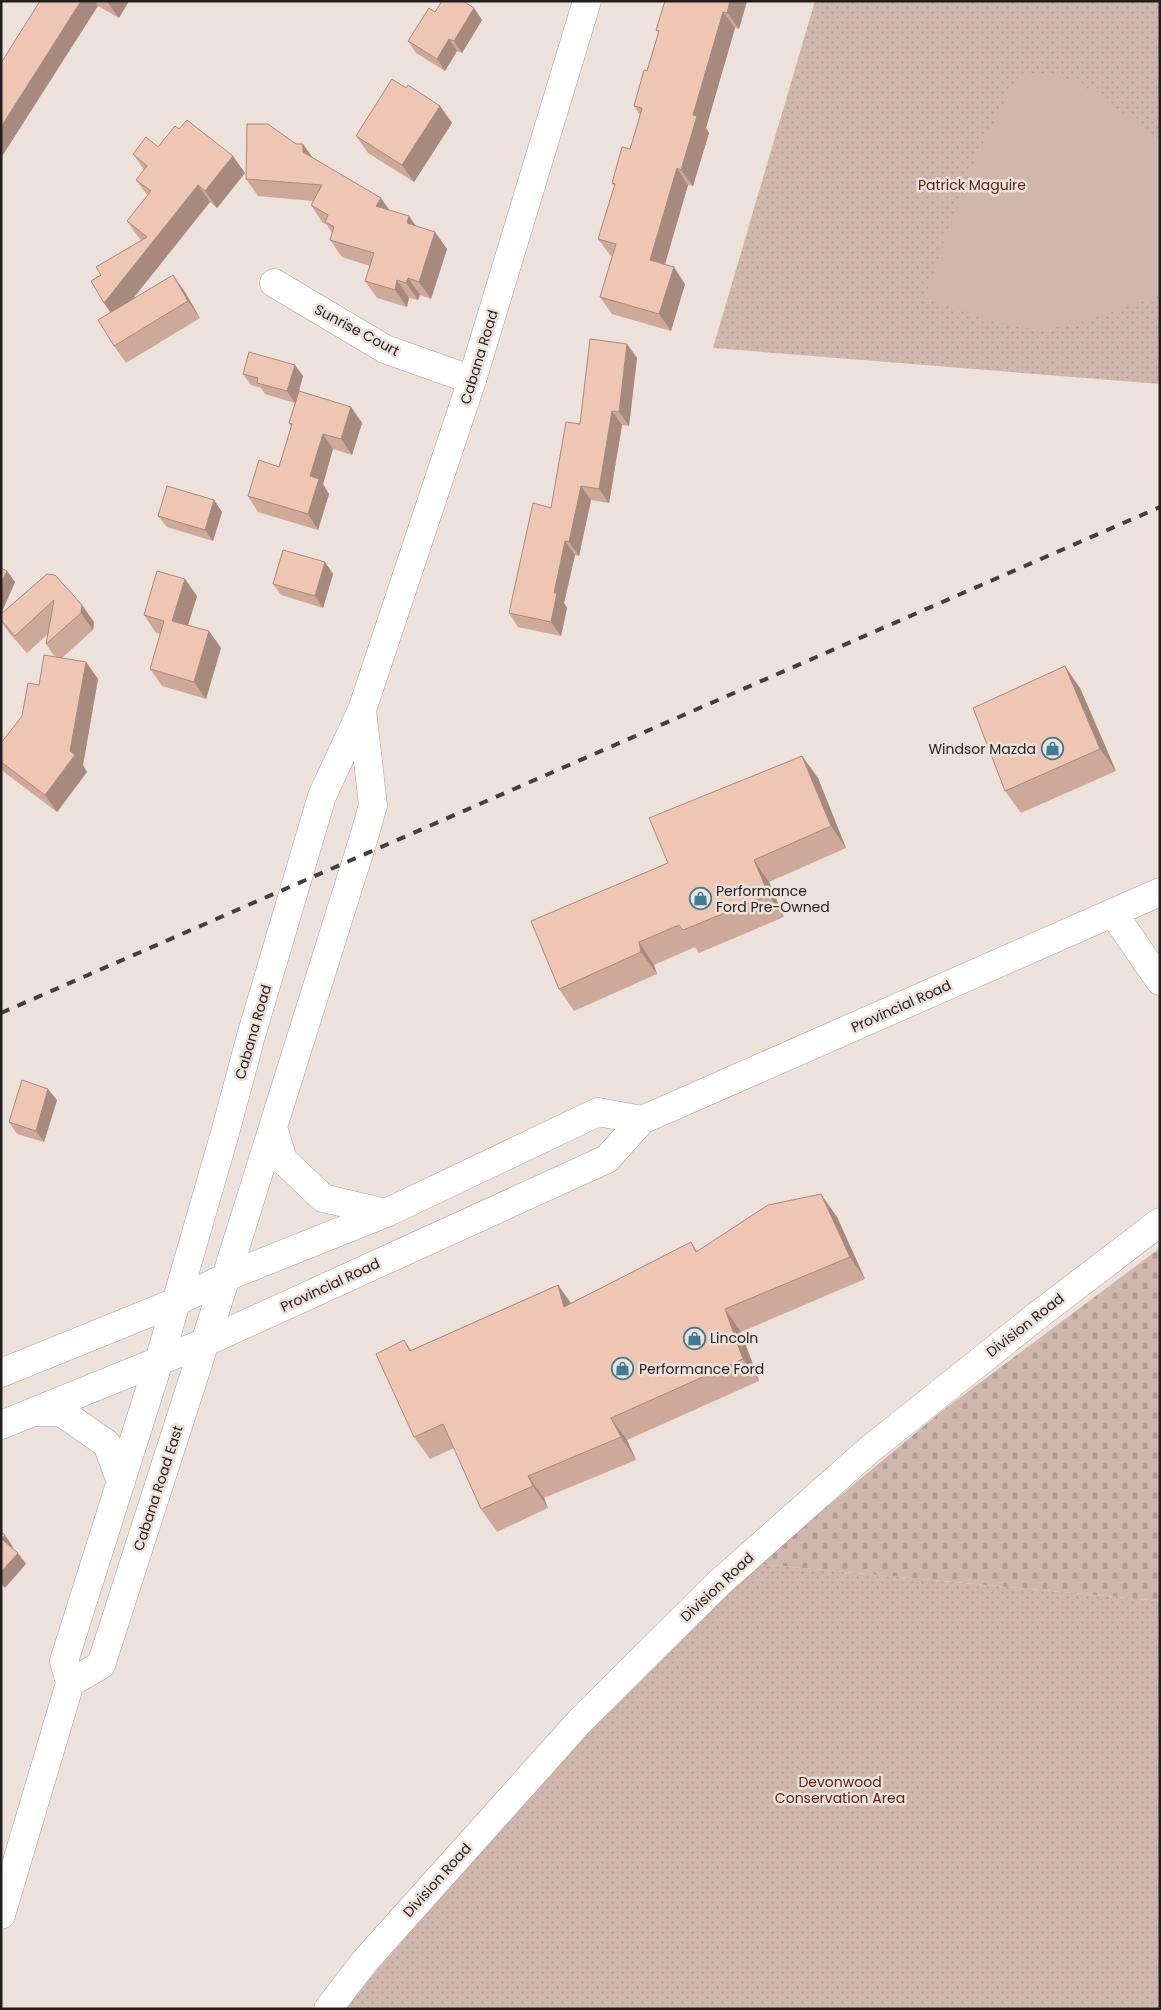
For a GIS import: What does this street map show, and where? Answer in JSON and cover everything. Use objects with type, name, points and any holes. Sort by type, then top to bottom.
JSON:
[{"type":"main road","name":"Cabana Road","points":[[159,1361],[251,1036],[322,796],[362,710],[472,380],[587,1]]},
{"type":"main road","name":"Sunrise Court","points":[[274,283],[385,348],[472,380]]},
{"type":"main road","name":"Cabana Road","points":[[226,1277],[373,805],[362,710]]},
{"type":"main road","name":"Provincial Road","points":[[1,1425],[29,1412],[206,1342],[607,1159],[642,1120],[1160,892]]},
{"type":"main road","points":[[1113,912],[1160,981]]},
{"type":"main road","points":[[1,1373],[176,1302],[226,1277],[386,1213],[598,1112],[642,1120]]},
{"type":"main road","points":[[273,1127],[283,1160],[322,1198],[386,1213]]},
{"type":"main road","name":"Division Road","points":[[328,2009],[365,1961],[580,1721],[719,1583],[869,1450],[1026,1324],[1160,1222]]},
{"type":"main road","name":"Cabana Road East","points":[[70,1683],[101,1665],[226,1277]]},
{"type":"main road","points":[[1,1915],[70,1683],[64,1661],[159,1361]]},
{"type":"main road","points":[[29,1412],[61,1412],[107,1444],[121,1482]]},
{"type":"green space","name":"Patrick Maguire","points":[[815,1],[1160,1],[1160,384],[713,348]]},
{"type":"green space","points":[[1027,73],[1056,73],[1092,91],[1160,139],[1159,295],[1088,320],[1041,331],[984,319],[925,297],[975,160],[1007,97]]},
{"type":"green space","points":[[1160,1248],[1160,1601],[758,1564],[942,1411]]},
{"type":"green space","name":"Devonwood Conservation Area","points":[[758,1564],[1160,1601],[1160,2009],[346,2009],[364,1985],[584,1735]]},
{"type":"building","points":[[40,1],[81,1],[1,127],[1,63]]},
{"type":"building","points":[[442,1],[463,1],[474,8],[454,41],[449,39],[437,59],[408,41],[429,8],[435,12]]},
{"type":"building","points":[[665,1],[730,1],[727,13],[723,12],[693,115],[697,116],[681,170],[677,168],[650,260],[674,267],[659,314],[600,297],[616,244],[598,239],[615,184],[612,183],[622,147],[630,149],[637,126],[642,108],[634,106],[644,70],[647,71],[659,31],[656,30]]},
{"type":"building","points":[[392,79],[406,88],[408,85],[440,106],[402,165],[356,136]]},
{"type":"building","points":[[187,120],[233,156],[205,191],[198,185],[104,303],[91,281],[101,275],[96,267],[147,237],[127,221],[151,191],[136,180],[147,166],[133,154],[146,137],[158,147],[175,126],[179,129]]},
{"type":"building","points":[[247,124],[268,124],[296,144],[303,144],[303,152],[381,198],[376,206],[409,216],[407,223],[435,232],[419,282],[408,278],[406,283],[397,280],[395,290],[365,281],[374,253],[330,240],[334,227],[325,222],[328,215],[311,205],[322,185],[246,179]]},
{"type":"building","points":[[173,275],[188,301],[114,346],[98,320]]},
{"type":"building","points":[[590,339],[627,344],[619,412],[612,411],[599,489],[581,486],[569,542],[565,541],[554,593],[557,593],[551,622],[509,613],[533,503],[551,508],[566,422],[580,424]]},
{"type":"building","points":[[249,352],[295,365],[287,391],[257,383],[258,378],[243,374]]},
{"type":"building","points":[[299,391],[351,407],[341,439],[323,434],[310,476],[319,479],[308,514],[248,496],[259,460],[279,467],[292,424],[289,423]]},
{"type":"building","points":[[167,486],[214,500],[205,530],[158,516]]},
{"type":"building","points":[[283,550],[325,562],[315,596],[273,584]]},
{"type":"building","points":[[1,568],[7,571],[1,584]]},
{"type":"building","points":[[157,571],[185,579],[172,621],[209,631],[194,682],[150,669],[164,621],[144,615]]},
{"type":"building","points":[[47,574],[55,575],[82,605],[81,613],[46,644],[54,600],[15,636],[1,620],[1,614]]},
{"type":"building","points":[[44,655],[86,662],[70,751],[75,755],[45,795],[1,762],[1,743],[22,716],[28,683],[39,685]]},
{"type":"building","points":[[1065,666],[1100,749],[1005,791],[973,708]]},
{"type":"building","points":[[802,756],[831,826],[754,860],[769,895],[683,930],[679,925],[639,942],[641,952],[559,989],[531,921],[668,863],[649,818]]},
{"type":"building","points":[[22,1080],[48,1089],[36,1131],[9,1122]]},
{"type":"building","points":[[821,1194],[850,1257],[725,1309],[743,1359],[611,1418],[621,1437],[528,1476],[533,1486],[481,1509],[443,1424],[414,1437],[376,1354],[404,1340],[410,1351],[558,1285],[564,1307],[691,1242],[696,1252],[768,1205]]},
{"type":"building","points":[[1,1532],[5,1535],[2,1539],[18,1553],[1,1572]]},
{"type":"railway","points":[[1,1013],[1160,507]]},
{"type":"place","name":"Windsor Mazda","points":[[1052,749]]},
{"type":"place","name":"Performance Ford Pre-Owned","points":[[700,899]]},
{"type":"place","name":"Lincoln","points":[[694,1338]]},
{"type":"place","name":"Performance Ford","points":[[623,1369]]}]
